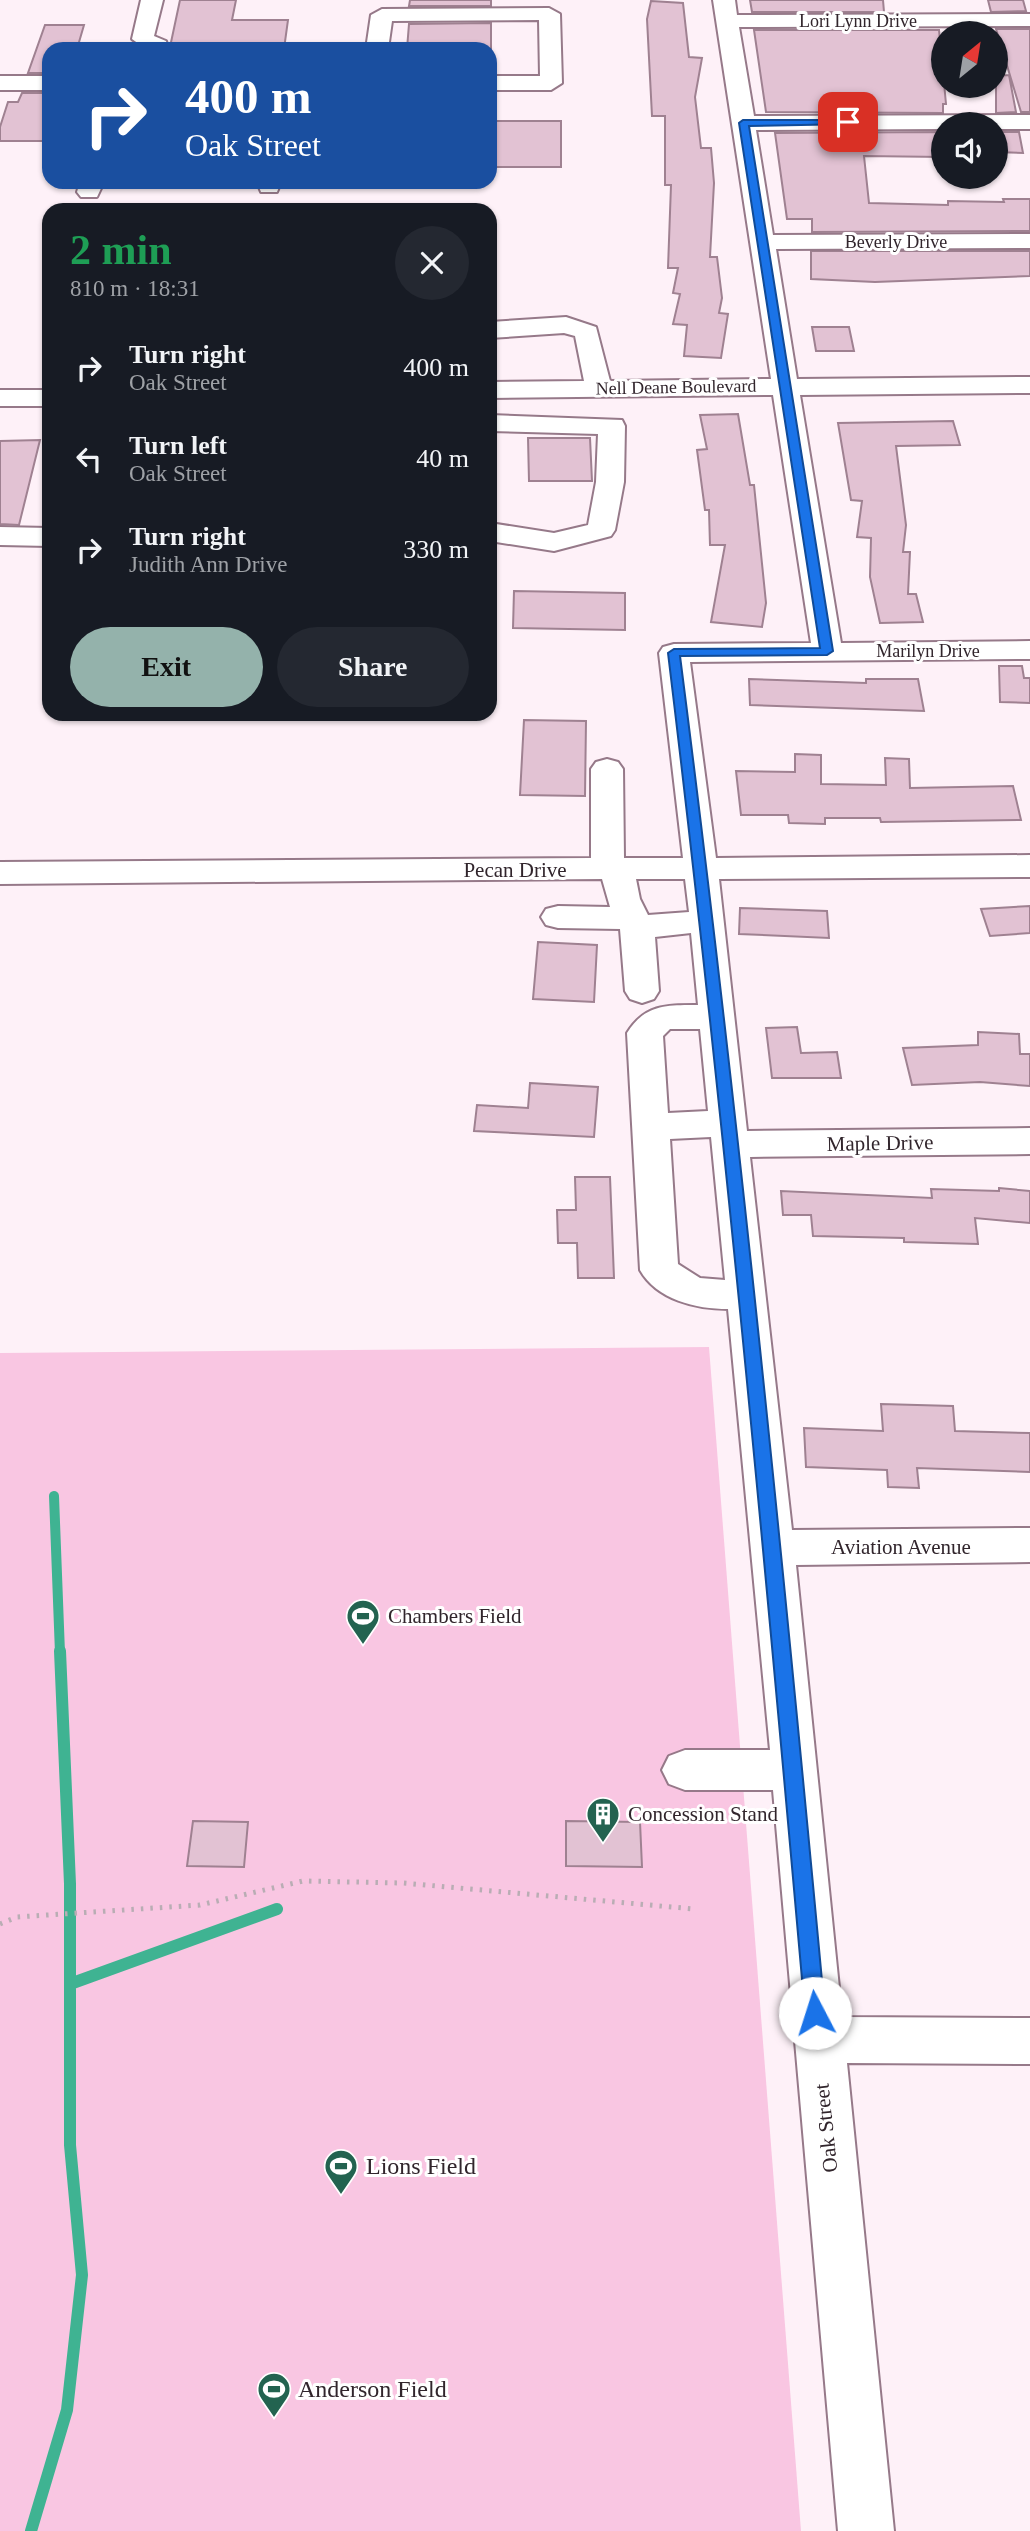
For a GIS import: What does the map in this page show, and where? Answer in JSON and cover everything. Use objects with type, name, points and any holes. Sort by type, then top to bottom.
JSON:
[{"type":"street","points":[[149,42],[143,39],[152,0]]},
{"type":"street","points":[[725,11],[827,651]]},
{"type":"street","name":"Lori Lynn Drive","points":[[725,11],[1030,20]]},
{"type":"street","points":[[378,42],[382,15],[549,13],[551,83],[497,83]]},
{"type":"street","points":[[0,83],[42,83]]},
{"type":"street","points":[[743,123],[1030,121]]},
{"type":"street","name":"Beverly Drive","points":[[762,242],[1030,241]]},
{"type":"street","points":[[497,330],[566,325],[587,332],[598,388]]},
{"type":"street","name":"Nell Deane Boulevard","points":[[497,390],[1030,386]]},
{"type":"street","points":[[0,398],[42,398]]},
{"type":"street","points":[[0,421],[42,421]]},
{"type":"street","points":[[497,423],[612,426],[610,482],[601,530],[554,542],[497,533]]},
{"type":"street","points":[[0,536],[42,537]]},
{"type":"street","name":"Marilyn Drive","points":[[827,651],[1030,650]]},
{"type":"street","name":"Oak Street","points":[[827,651],[674,653],[701,869],[642,904],[717,1017],[773,1548],[866,2531]]},
{"type":"street","points":[[607,769],[642,904],[642,991]]},
{"type":"street","name":"Pecan Drive","points":[[0,873],[642,904],[701,869],[1030,866]]},
{"type":"street","points":[[558,917],[642,904]]},
{"type":"street","points":[[717,1017],[662,1017],[645,1032],[659,1270],[679,1287],[695,1294],[747,1296]]},
{"type":"street","name":"Maple Drive","points":[[649,1127],[729,1134],[1030,1141]]},
{"type":"street","name":"Aviation Avenue","points":[[773,1548],[1030,1545]]},
{"type":"street","points":[[685,1770],[793,1770]]},
{"type":"street","points":[[818,2040],[1030,2041]]},
{"type":"path","points":[[0,1924],[17,1917],[200,1905],[303,1881],[403,1883],[694,1909]]},
{"type":"shaded area","points":[[709,1347],[801,2531],[0,2531],[0,1353]]},
{"type":"building","points":[[180,0],[236,0],[232,20],[288,20],[285,42],[171,42]]},
{"type":"building","points":[[410,0],[491,0],[491,6],[409,6]]},
{"type":"building","points":[[750,0],[883,0],[884,12],[752,12]]},
{"type":"building","points":[[988,0],[1023,0],[1026,11],[991,12]]},
{"type":"building","points":[[651,1],[683,3],[689,57],[702,58],[695,97],[701,148],[711,148],[714,183],[710,257],[717,257],[722,298],[719,313],[728,314],[721,358],[684,356],[687,325],[673,324],[680,294],[673,293],[678,268],[668,268],[671,185],[665,185],[665,116],[652,116],[647,19]]},
{"type":"building","points":[[491,23],[491,42],[408,42],[409,24]]},
{"type":"building","points":[[45,25],[84,25],[79,42],[42,42],[42,73],[28,73]]},
{"type":"building","points":[[1008,29],[1030,29],[1030,112],[1021,112],[1008,69]]},
{"type":"building","points":[[754,30],[931,30],[931,98],[945,98],[943,112],[766,112]]},
{"type":"building","points":[[1008,75],[1016,112],[996,112],[996,98],[1008,98]]},
{"type":"building","points":[[22,93],[42,93],[42,141],[0,141],[0,127],[8,102],[18,102]]},
{"type":"building","points":[[497,121],[561,121],[561,167],[497,167]]},
{"type":"building","points":[[931,132],[931,157],[864,156],[869,203],[948,205],[948,201],[1004,202],[1003,199],[1030,199],[1030,231],[812,232],[812,219],[787,219],[775,133]]},
{"type":"building","points":[[1008,132],[1019,132],[1023,153],[1008,152]]},
{"type":"building","points":[[811,251],[1030,251],[1030,276],[875,282],[811,279]]},
{"type":"building","points":[[812,327],[849,327],[854,351],[816,351]]},
{"type":"building","points":[[738,414],[750,485],[754,485],[766,603],[762,627],[711,622],[725,545],[710,545],[709,510],[705,510],[697,450],[707,449],[700,415]]},
{"type":"building","points":[[953,421],[960,445],[896,446],[906,525],[903,552],[910,552],[908,594],[916,594],[923,622],[880,623],[870,577],[871,538],[857,537],[862,501],[851,500],[838,423]]},
{"type":"building","points":[[528,438],[590,438],[592,481],[529,481]]},
{"type":"building","points":[[40,440],[19,525],[0,524],[0,441]]},
{"type":"building","points":[[514,591],[625,593],[625,630],[513,628]]},
{"type":"building","points":[[999,666],[1022,666],[1024,678],[1030,678],[1030,703],[1000,702]]},
{"type":"building","points":[[749,679],[866,683],[866,679],[918,679],[924,711],[750,705]]},
{"type":"building","points":[[524,720],[586,721],[585,796],[520,795]]},
{"type":"building","points":[[795,754],[821,755],[821,784],[886,785],[885,758],[909,759],[910,788],[1013,786],[1021,820],[881,822],[880,818],[825,818],[825,824],[789,823],[788,815],[741,815],[736,771],[795,772]]},
{"type":"building","points":[[1030,906],[1030,933],[990,936],[981,909]]},
{"type":"building","points":[[740,908],[827,911],[829,938],[739,934]]},
{"type":"building","points":[[538,942],[597,945],[594,1002],[533,999]]},
{"type":"building","points":[[797,1027],[801,1053],[837,1052],[841,1078],[772,1078],[766,1028]]},
{"type":"building","points":[[978,1032],[1019,1034],[1020,1054],[1030,1054],[1030,1086],[980,1082],[912,1085],[903,1048],[978,1045]]},
{"type":"building","points":[[530,1083],[598,1087],[594,1137],[474,1131],[477,1105],[528,1108]]},
{"type":"building","points":[[575,1177],[610,1177],[614,1278],[578,1278],[577,1243],[558,1243],[557,1210],[576,1210]]},
{"type":"building","points":[[999,1188],[1030,1191],[1030,1223],[975,1218],[978,1244],[904,1242],[904,1238],[813,1236],[811,1215],[783,1215],[781,1191],[932,1198],[931,1189],[999,1191]]},
{"type":"building","points":[[881,1404],[953,1406],[955,1431],[1030,1433],[1030,1472],[917,1468],[919,1488],[888,1487],[887,1470],[806,1467],[804,1428],[883,1431]]},
{"type":"building","points":[[193,1821],[248,1822],[244,1867],[187,1866]]},
{"type":"building","name":"Concession Stand","points":[[566,1821],[640,1822],[642,1867],[566,1866]]},
{"type":"waterway","points":[[54,1496],[60,1653]]},
{"type":"waterway","points":[[60,1651],[70,1884],[70,1984]]},
{"type":"waterway","points":[[70,1984],[277,1909]]},
{"type":"waterway","points":[[31,2531],[67,2410],[82,2275],[70,2145],[70,1984]]},
{"type":"place","name":"Chambers Field","points":[[363,1646]]},
{"type":"place","name":"Concession Stand","points":[[603,1844]]},
{"type":"place","name":"Lions Field","points":[[341,2196]]},
{"type":"place","name":"Anderson Field","points":[[274,2419]]},
{"type":"route","points":[[815,2013],[771,1524],[704,895],[682,736],[674,653],[827,651],[743,123],[848,122]]}]
